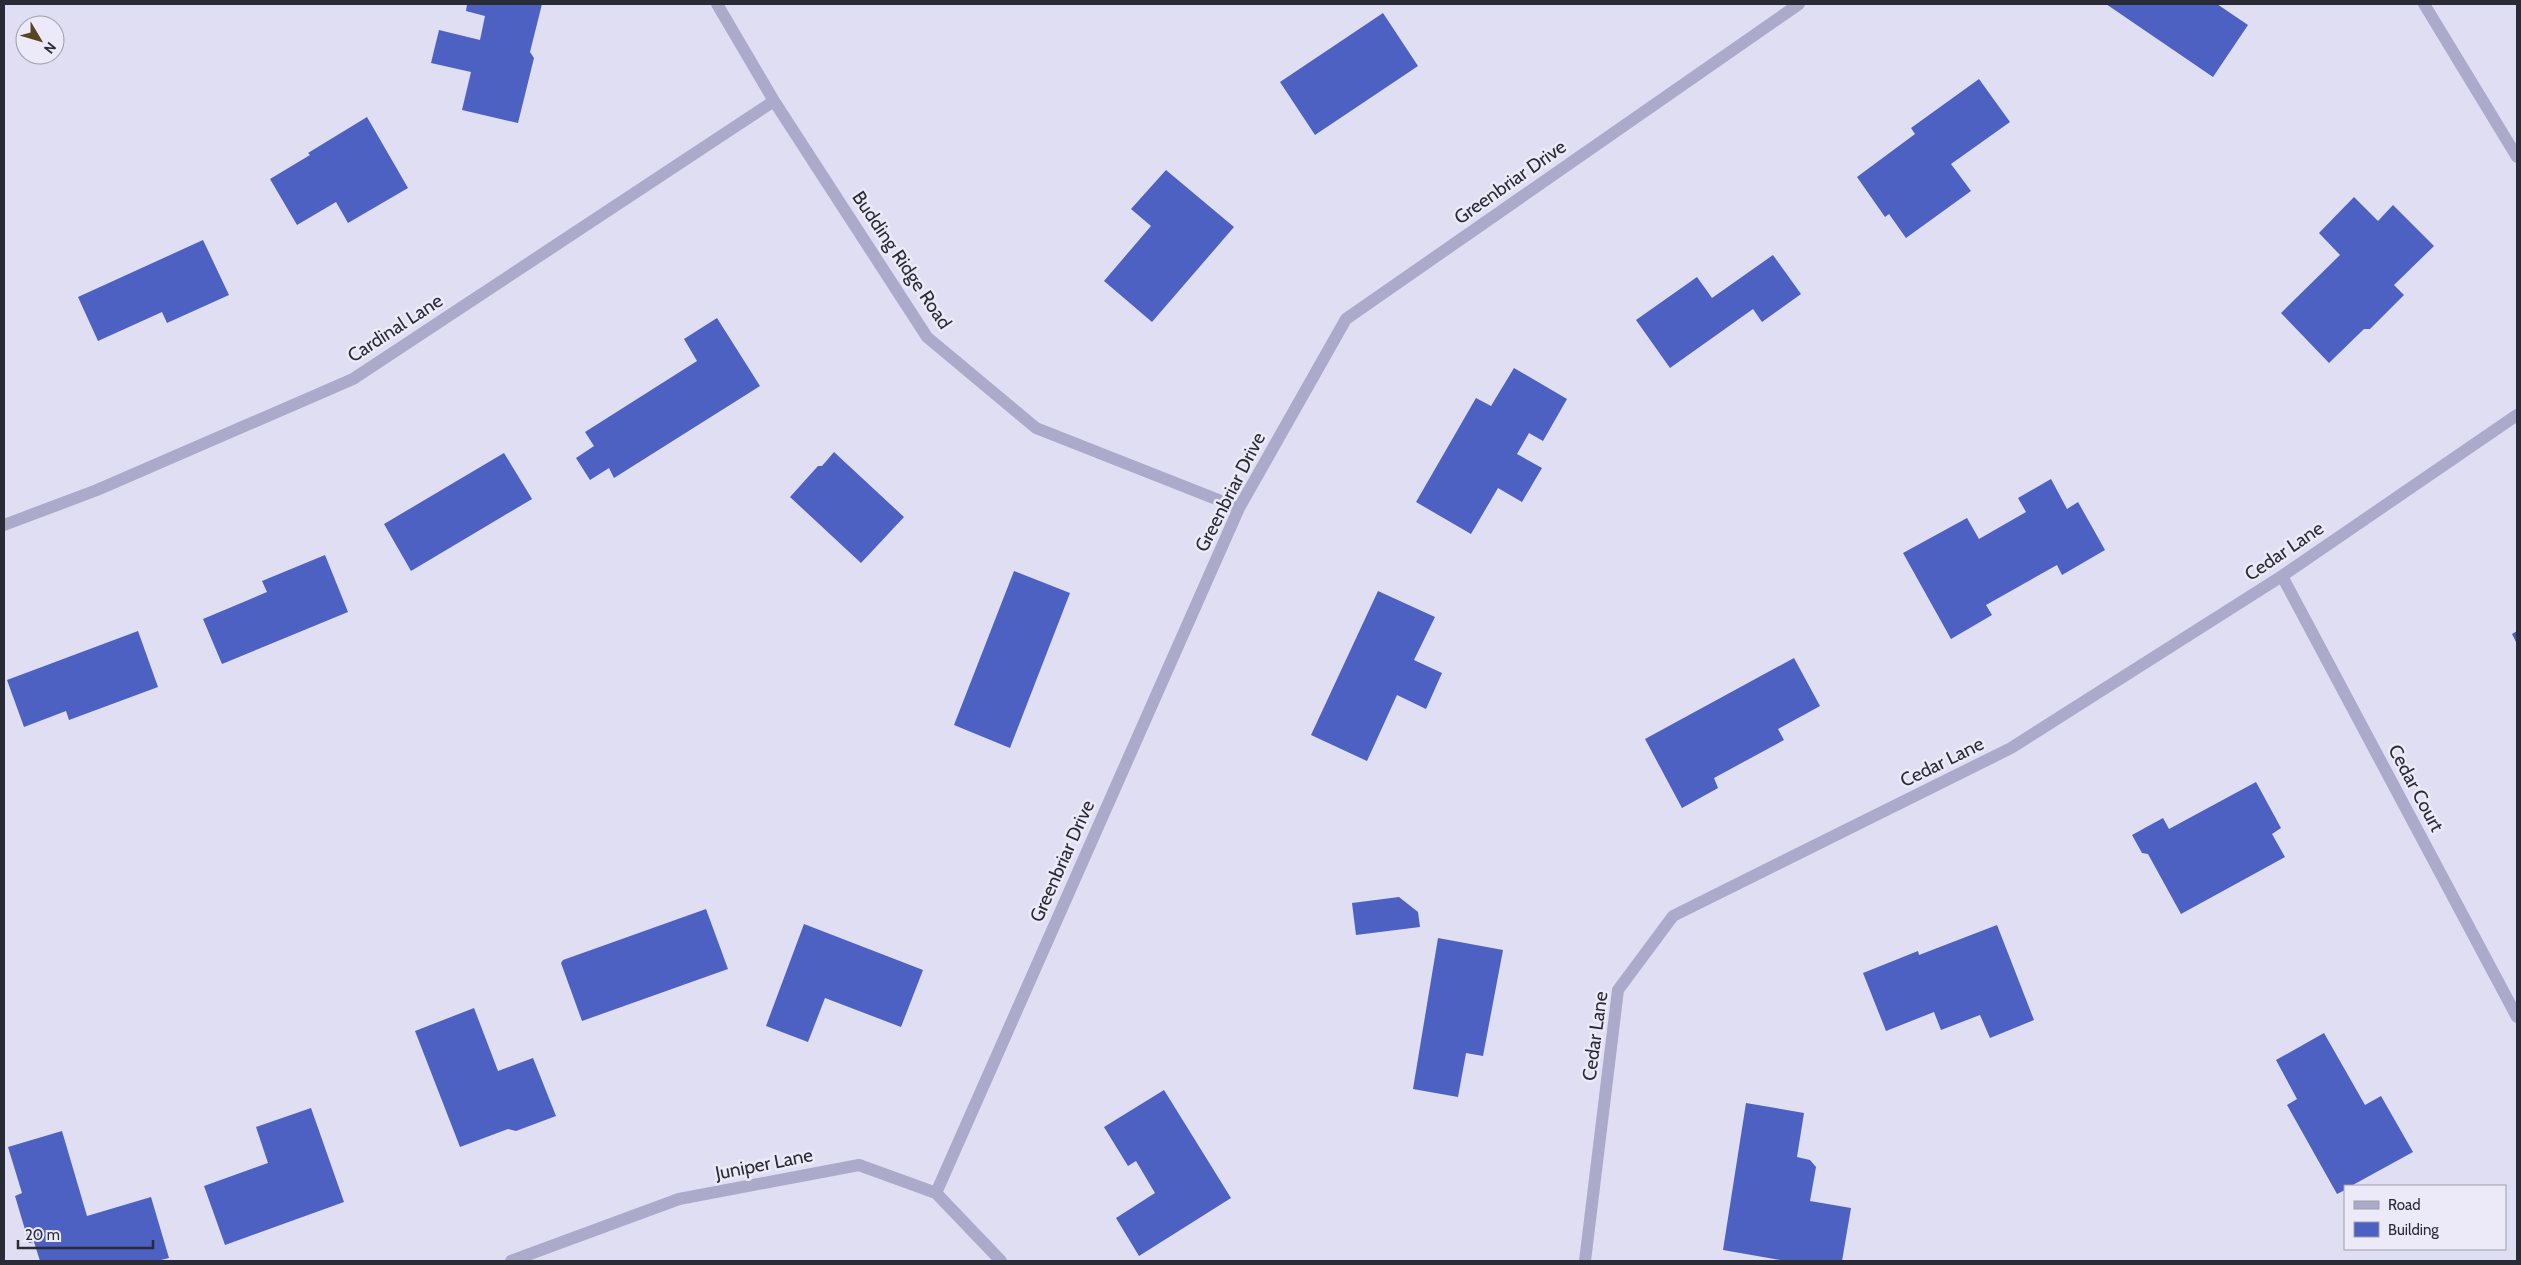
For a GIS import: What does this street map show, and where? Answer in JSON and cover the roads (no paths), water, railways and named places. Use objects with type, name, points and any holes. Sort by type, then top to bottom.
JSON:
[{"type":"street","name":"Budding Ridge Road","points":[[717,4],[774,101],[927,337],[1036,428],[1238,508]]},
{"type":"street","name":"Greenbriar Drive","points":[[936,1193],[1238,508],[1346,319],[1799,4]]},
{"type":"street","points":[[2424,4],[2517,157]]},
{"type":"street","name":"Cardinal Lane","points":[[4,525],[97,490],[353,379],[774,101]]},
{"type":"street","name":"Cedar Lane","points":[[1586,1261],[1618,990],[1673,916],[2011,748],[2282,576],[2517,415]]},
{"type":"street","name":"Cedar Court","points":[[2282,576],[2517,1018]]},
{"type":"street","name":"Juniper Lane","points":[[511,1261],[679,1199],[858,1165],[936,1193],[1001,1261]]}]
